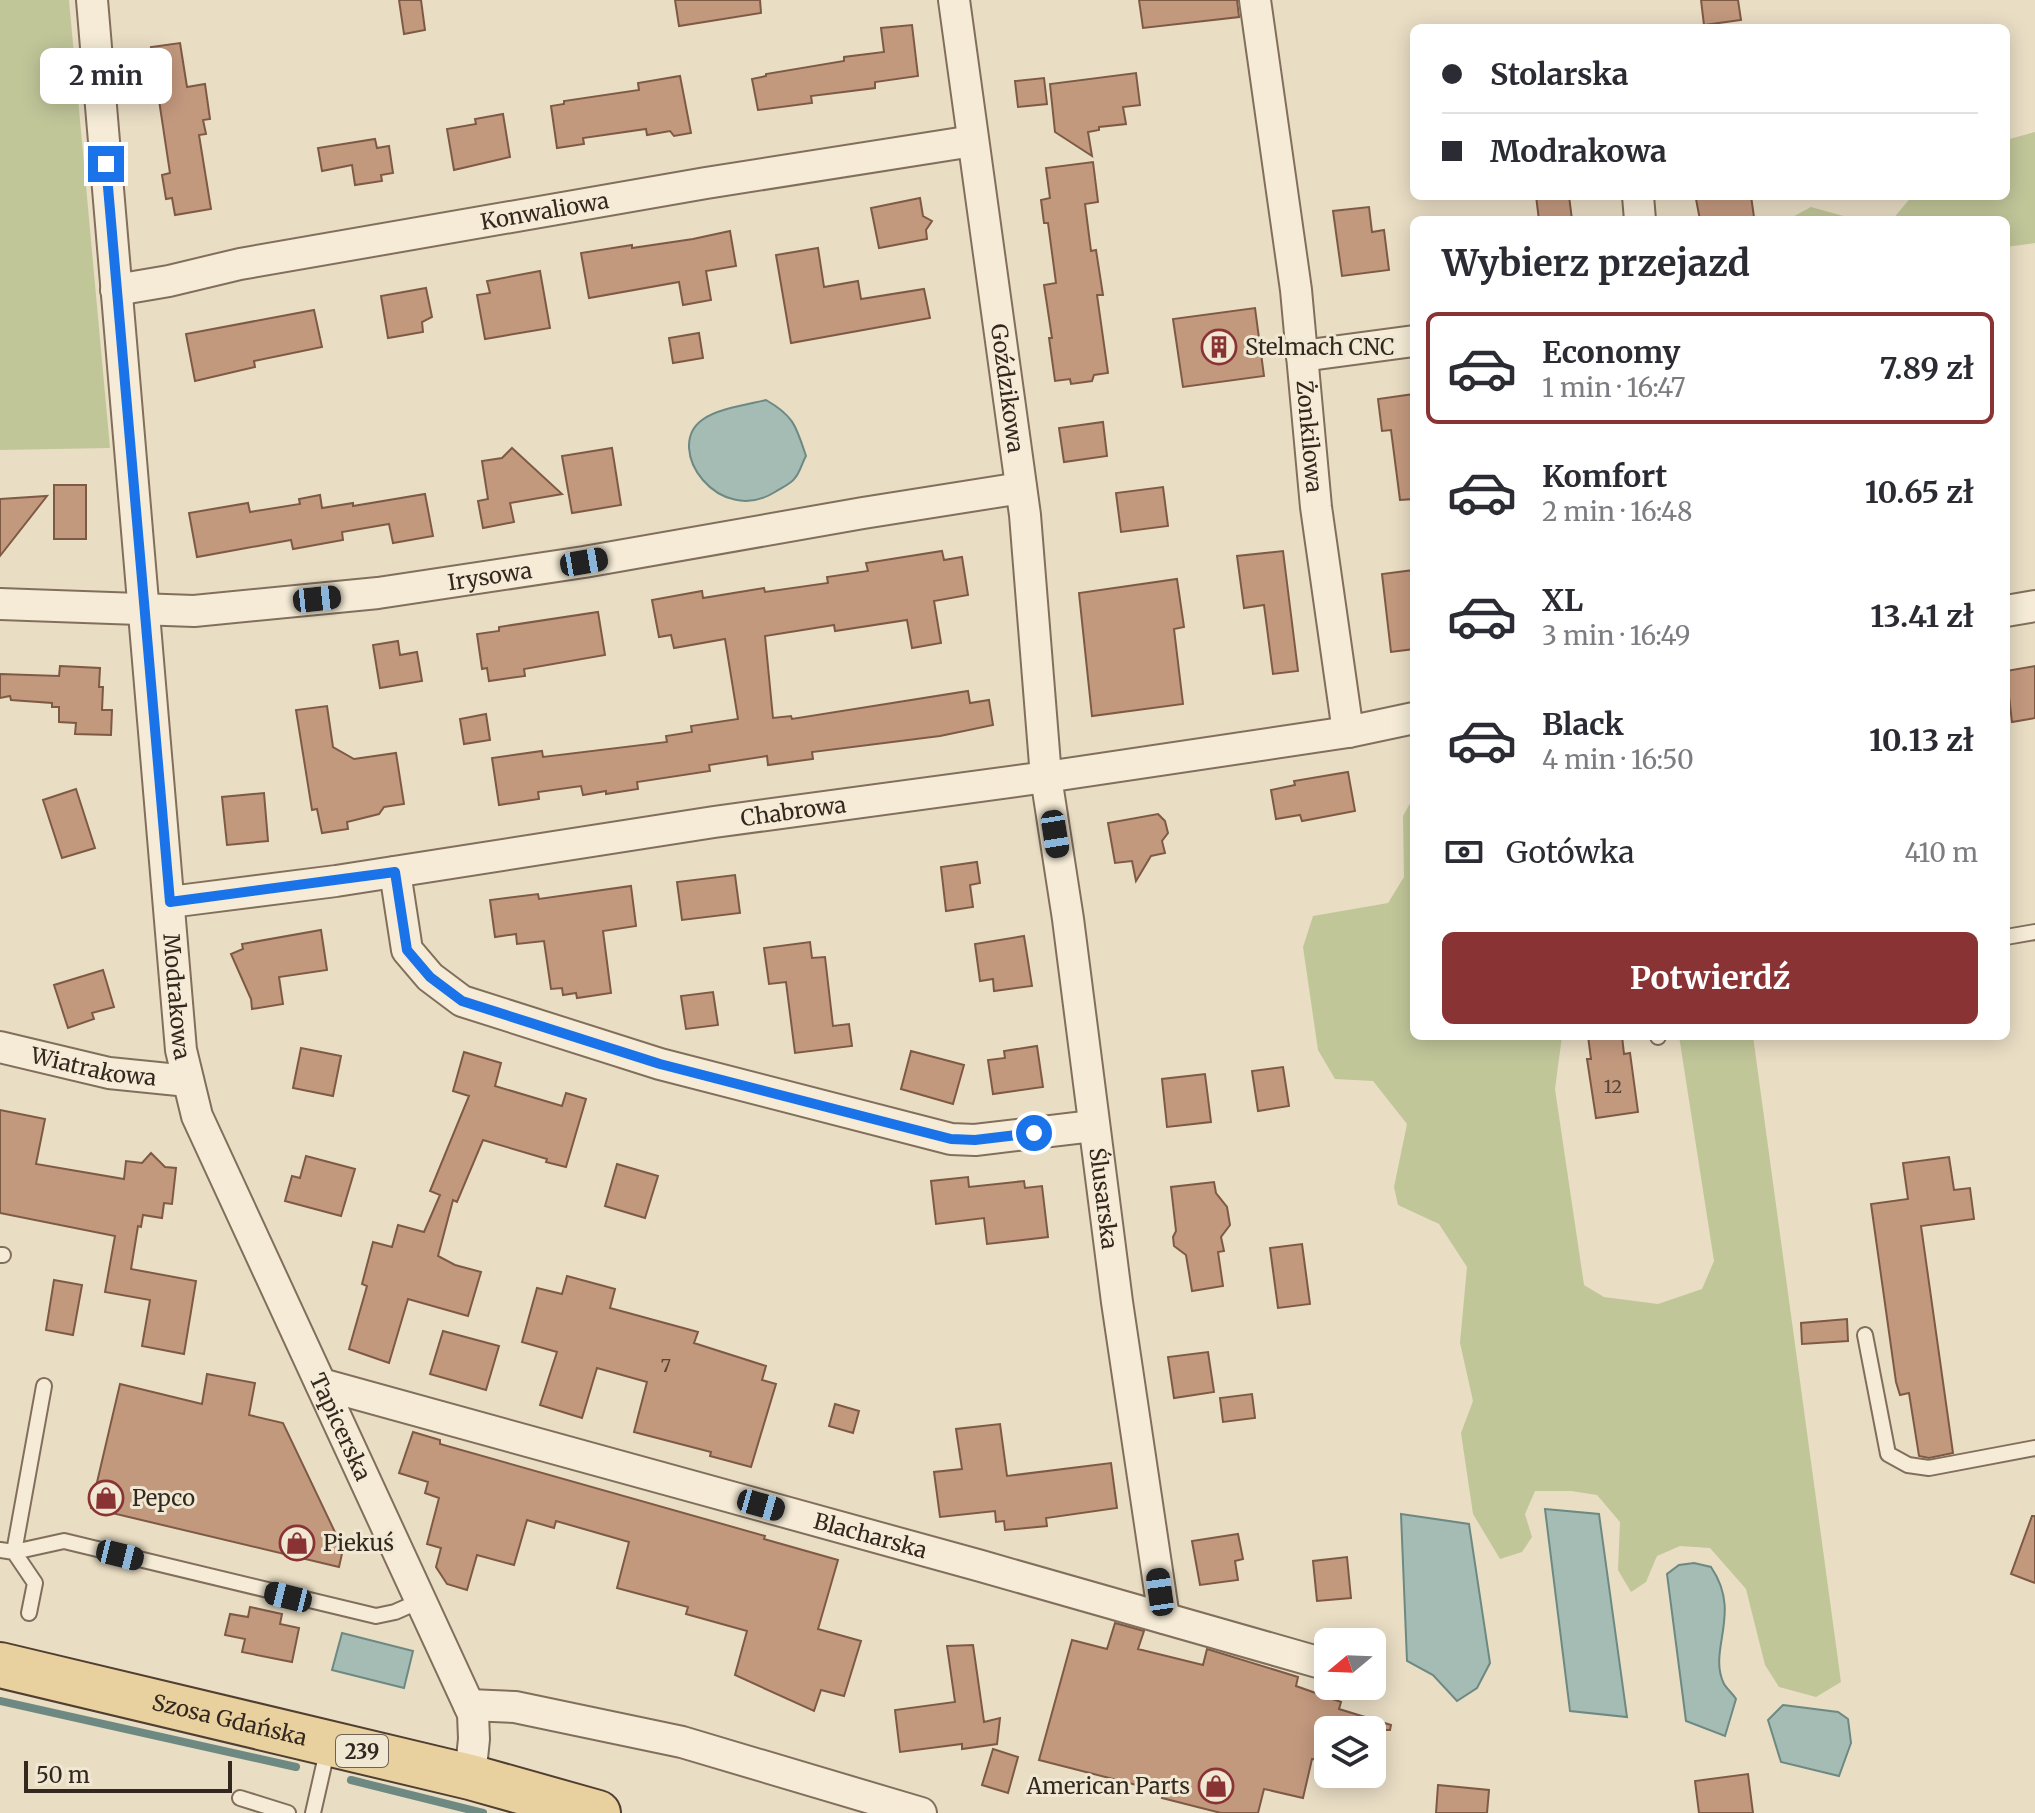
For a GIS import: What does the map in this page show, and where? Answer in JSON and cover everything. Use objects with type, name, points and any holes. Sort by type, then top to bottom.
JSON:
[{"type":"main road","name":"Szosa Gdańska","points":[[0,1665],[470,1777],[547,1806],[598,1813]]},
{"type":"street","name":"Modrakowa","points":[[92,0],[170,902],[176,1011],[188,1081]]},
{"type":"street","name":"Goździkowa","points":[[954,0],[1021,488],[1046,777]]},
{"type":"street","name":"Żonkilowa","points":[[1255,0],[1296,290],[1316,507],[1348,732]]},
{"type":"street","name":"Konwaliowa","points":[[116,290],[240,264],[706,183],[973,141]]},
{"type":"street","points":[[1302,356],[1410,342]]},
{"type":"street","name":"Irysowa","points":[[0,604],[194,611],[392,591],[584,562],[1021,488]]},
{"type":"street","points":[[2010,610],[2035,606]]},
{"type":"street","name":"Chabrowa","points":[[170,902],[1046,777],[1348,732],[1410,719]]},
{"type":"street","name":"Ślusarska","points":[[1046,777],[1164,1618]]},
{"type":"street","points":[[395,872],[407,950],[430,977],[462,1001],[660,1064],[951,1139],[975,1140],[1093,1126]]},
{"type":"street","name":"Wiatrakowa","points":[[0,1047],[109,1073],[188,1081]]},
{"type":"street","name":"Tapicerska","points":[[188,1081],[197,1116],[469,1705],[474,1722],[470,1777]]},
{"type":"street","name":"Blacharska","points":[[321,1384],[1314,1661]]},
{"type":"street","points":[[469,1705],[515,1707],[682,1742],[921,1813]]},
{"type":"lane","points":[[2010,936],[2035,932]]},
{"type":"lane","points":[[1865,1335],[1888,1454],[1908,1465],[1929,1468],[2035,1448]]},
{"type":"lane","points":[[7,1551],[44,1386]]},
{"type":"lane","points":[[7,1551],[64,1541],[376,1616],[420,1601]]},
{"type":"lane","points":[[7,1551],[35,1583],[29,1613]]},
{"type":"lane","points":[[313,1813],[329,1743]]},
{"type":"lane","points":[[240,1798],[283,1812]]},
{"type":"green space","points":[[0,0],[69,0],[110,448],[0,450]]},
{"type":"green space","points":[[2035,132],[2035,243],[2010,246],[2010,216],[1895,216],[1909,200],[2010,200],[2010,139]]},
{"type":"green space","points":[[1811,207],[1844,216],[1794,216]]},
{"type":"green space","points":[[1410,803],[1410,1040],[1561,1040],[1555,1089],[1584,1285],[1604,1297],[1658,1304],[1702,1289],[1714,1261],[1680,1040],[1754,1040],[1841,1682],[1816,1697],[1779,1687],[1765,1665],[1746,1589],[1710,1548],[1680,1546],[1657,1556],[1646,1582],[1631,1592],[1618,1570],[1620,1522],[1597,1495],[1535,1491],[1525,1514],[1532,1537],[1522,1552],[1500,1559],[1473,1514],[1461,1433],[1473,1401],[1460,1343],[1467,1267],[1439,1224],[1398,1205],[1394,1187],[1407,1124],[1373,1081],[1335,1079],[1318,1050],[1303,947],[1313,916],[1388,903],[1404,877],[1403,816]]},
{"type":"water","points":[[766,400],[783,411],[793,423],[806,456],[797,476],[786,486],[754,500],[734,500],[717,492],[703,480],[693,465],[689,448],[692,433],[702,420],[716,413]]},
{"type":"water","points":[[1545,1509],[1599,1514],[1627,1717],[1570,1711]]},
{"type":"water","points":[[1401,1514],[1469,1524],[1490,1663],[1477,1688],[1457,1701],[1433,1675],[1407,1661]]},
{"type":"water","points":[[1694,1563],[1711,1567],[1724,1600],[1720,1671],[1724,1684],[1736,1699],[1725,1736],[1686,1721],[1667,1574],[1679,1565]]},
{"type":"water","points":[[342,1633],[413,1651],[404,1688],[332,1670]]},
{"type":"water","points":[[1783,1705],[1838,1712],[1848,1719],[1851,1743],[1839,1776],[1781,1762],[1768,1720]]},
{"type":"building","points":[[399,0],[421,0],[425,30],[404,34]]},
{"type":"building","points":[[675,0],[760,0],[761,13],[679,26]]},
{"type":"building","points":[[1139,0],[1237,0],[1239,17],[1143,28]]},
{"type":"building","points":[[1701,0],[1738,0],[1741,20],[1704,24]]},
{"type":"building","points":[[912,25],[918,76],[875,82],[875,88],[811,96],[812,103],[758,110],[752,79],[844,61],[844,57],[884,52],[881,28]]},
{"type":"building","points":[[180,43],[187,87],[205,84],[210,119],[203,120],[206,134],[199,135],[211,209],[175,215],[172,198],[166,199],[162,175],[170,173],[151,47]]},
{"type":"building","points":[[1136,73],[1140,105],[1123,107],[1126,124],[1099,127],[1099,130],[1088,132],[1092,156],[1055,132],[1050,84]]},
{"type":"building","points":[[680,76],[691,133],[674,136],[670,131],[647,135],[646,129],[583,138],[584,144],[557,148],[551,106],[564,104],[564,101],[639,90],[638,83]]},
{"type":"building","points":[[1044,78],[1047,104],[1018,107],[1015,81]]},
{"type":"building","points":[[503,114],[510,157],[454,170],[447,129],[476,124],[475,119]]},
{"type":"building","points":[[375,139],[377,148],[389,146],[393,173],[381,175],[382,181],[355,185],[352,165],[322,171],[318,148]]},
{"type":"building","points":[[1093,162],[1098,202],[1085,204],[1091,251],[1096,250],[1103,295],[1097,295],[1108,373],[1094,375],[1092,381],[1071,384],[1070,379],[1055,381],[1044,285],[1056,283],[1048,223],[1044,223],[1041,200],[1050,198],[1046,168]]},
{"type":"building","points":[[920,198],[923,216],[932,221],[926,230],[927,239],[879,248],[871,208]]},
{"type":"building","points":[[1536,200],[1570,200],[1572,216],[1538,216]]},
{"type":"building","points":[[1696,200],[1752,200],[1754,216],[1699,216]]},
{"type":"building","points":[[1369,207],[1372,232],[1384,230],[1389,270],[1342,276],[1333,211]]},
{"type":"building","points":[[730,231],[736,266],[706,271],[711,300],[683,305],[679,282],[589,298],[581,253],[693,239]]},
{"type":"building","points":[[818,248],[824,287],[858,281],[861,299],[924,289],[930,318],[791,343],[776,255]]},
{"type":"building","points":[[540,271],[550,328],[485,339],[477,295],[490,293],[487,281]]},
{"type":"building","points":[[426,288],[432,317],[422,322],[423,332],[388,338],[381,296]]},
{"type":"building","name":"Stelmach CNC","points":[[1255,308],[1264,376],[1183,387],[1173,319]]},
{"type":"building","points":[[314,310],[322,347],[254,361],[255,367],[195,381],[186,334]]},
{"type":"building","points":[[699,333],[703,358],[673,363],[669,338]]},
{"type":"building","points":[[1410,395],[1410,499],[1400,500],[1391,430],[1382,431],[1378,399]]},
{"type":"building","points":[[1103,422],[1107,456],[1064,462],[1059,428]]},
{"type":"building","points":[[512,448],[562,494],[510,503],[514,522],[483,528],[478,501],[488,499],[482,461],[502,458]]},
{"type":"building","points":[[612,448],[621,505],[572,513],[562,456]]},
{"type":"building","points":[[54,485],[86,485],[86,539],[54,539]]},
{"type":"building","points":[[1163,487],[1168,526],[1121,532],[1116,493]]},
{"type":"building","points":[[425,494],[433,536],[393,543],[389,524],[342,532],[343,540],[293,549],[291,540],[197,557],[189,513],[248,503],[250,512],[300,504],[299,499],[320,495],[322,508]]},
{"type":"building","points":[[47,496],[0,556],[0,499]]},
{"type":"building","points":[[942,551],[944,560],[962,557],[968,595],[934,601],[941,643],[912,648],[907,620],[835,631],[834,625],[765,636],[773,718],[791,716],[792,719],[968,691],[970,703],[989,700],[993,725],[940,736],[812,752],[813,759],[768,765],[767,756],[709,765],[710,771],[637,782],[638,789],[606,794],[606,791],[583,795],[581,786],[538,792],[539,799],[499,805],[492,758],[542,751],[543,757],[667,742],[666,736],[692,732],[691,726],[738,719],[725,639],[674,648],[671,635],[659,637],[652,600],[702,591],[703,598],[764,588],[765,592],[828,583],[827,577],[868,571],[866,563]]},
{"type":"building","points":[[1283,551],[1298,671],[1273,674],[1264,605],[1244,608],[1237,556]]},
{"type":"building","points":[[1410,570],[1410,650],[1391,652],[1382,574]]},
{"type":"building","points":[[1177,579],[1184,627],[1174,629],[1183,704],[1092,716],[1079,593]]},
{"type":"building","points":[[598,612],[605,655],[524,669],[525,676],[489,681],[487,668],[482,669],[477,634],[499,631],[499,627]]},
{"type":"building","points":[[398,641],[400,655],[417,652],[422,681],[380,688],[373,645]]},
{"type":"building","points":[[60,666],[100,668],[102,710],[112,710],[111,735],[75,734],[76,723],[59,722],[59,707],[52,707],[52,703],[11,700],[10,696],[0,698],[0,674],[59,676]]},
{"type":"building","points":[[2035,666],[2035,718],[2012,722],[2010,670]]},
{"type":"building","points":[[327,706],[333,747],[354,759],[396,753],[404,804],[384,807],[379,814],[347,822],[348,829],[322,833],[317,809],[312,810],[296,710]]},
{"type":"building","points":[[486,714],[490,740],[464,744],[460,719]]},
{"type":"building","points":[[1348,772],[1355,811],[1302,821],[1300,815],[1276,819],[1271,790],[1295,785],[1294,781]]},
{"type":"building","points":[[76,789],[95,848],[62,858],[43,800]]},
{"type":"building","points":[[264,793],[268,841],[227,845],[222,797]]},
{"type":"building","points":[[1158,814],[1165,821],[1168,833],[1162,841],[1165,853],[1151,856],[1136,881],[1132,861],[1115,863],[1108,823]]},
{"type":"building","points":[[977,862],[980,883],[970,885],[973,907],[946,911],[941,867]]},
{"type":"building","points":[[735,875],[740,913],[682,920],[677,882]]},
{"type":"building","points":[[631,886],[636,926],[603,931],[611,993],[577,998],[576,993],[563,995],[562,988],[551,989],[544,941],[517,944],[516,934],[495,937],[490,900],[538,894],[539,899]]},
{"type":"building","points":[[321,930],[327,970],[279,977],[283,1004],[252,1009],[251,999],[231,954],[243,949],[242,944]]},
{"type":"building","points":[[1024,936],[1032,986],[994,991],[993,979],[980,981],[975,944]]},
{"type":"building","points":[[810,942],[812,958],[825,957],[833,1026],[849,1024],[852,1046],[795,1053],[786,982],[769,984],[764,948]]},
{"type":"building","points":[[103,970],[114,1007],[92,1013],[94,1019],[68,1028],[54,985]]},
{"type":"building","points":[[713,992],[718,1025],[686,1029],[681,996]]},
{"type":"building","points":[[1589,1040],[1622,1040],[1624,1054],[1630,1053],[1638,1112],[1596,1118],[1587,1059],[1591,1059]]},
{"type":"building","points":[[1037,1046],[1043,1087],[993,1094],[988,1060],[1005,1058],[1004,1051]]},
{"type":"building","points":[[301,1048],[341,1056],[333,1096],[293,1088]]},
{"type":"building","points":[[911,1051],[964,1065],[953,1104],[901,1089]]},
{"type":"building","points":[[464,1052],[501,1063],[495,1086],[562,1106],[566,1093],[586,1099],[566,1167],[483,1140],[457,1202],[453,1200],[438,1256],[455,1265],[481,1272],[468,1316],[408,1299],[389,1363],[349,1349],[367,1286],[362,1284],[373,1242],[392,1247],[398,1225],[424,1232],[440,1195],[430,1191],[469,1096],[453,1091]]},
{"type":"building","points":[[1283,1067],[1289,1106],[1258,1111],[1252,1071]]},
{"type":"building","points":[[1205,1074],[1211,1122],[1167,1127],[1162,1079]]},
{"type":"building","points":[[0,1110],[45,1119],[36,1164],[124,1179],[126,1161],[142,1163],[151,1153],[165,1167],[176,1168],[172,1204],[164,1203],[162,1218],[143,1215],[141,1227],[138,1226],[131,1269],[196,1281],[184,1354],[142,1346],[150,1300],[105,1292],[115,1236],[0,1213]]},
{"type":"building","points":[[306,1156],[355,1169],[341,1216],[285,1201],[292,1176],[300,1178]]},
{"type":"building","points":[[1949,1157],[1954,1190],[1970,1188],[1974,1219],[1921,1226],[1953,1453],[1929,1458],[1919,1456],[1909,1393],[1900,1395],[1896,1382],[1871,1204],[1908,1199],[1903,1163]]},
{"type":"building","points":[[617,1164],[658,1176],[645,1218],[605,1206]]},
{"type":"building","points":[[968,1177],[969,1187],[1024,1181],[1025,1188],[1042,1186],[1048,1237],[987,1244],[984,1218],[936,1224],[931,1181]]},
{"type":"building","points":[[1214,1182],[1216,1193],[1227,1207],[1230,1225],[1221,1237],[1224,1251],[1218,1252],[1223,1286],[1192,1291],[1186,1255],[1174,1246],[1176,1231],[1171,1187]]},
{"type":"building","points":[[1302,1244],[1310,1304],[1278,1308],[1270,1248]]},
{"type":"building","points":[[567,1276],[615,1289],[610,1308],[698,1332],[694,1343],[766,1366],[762,1380],[776,1384],[751,1467],[710,1456],[711,1452],[634,1432],[647,1382],[597,1368],[582,1418],[540,1405],[557,1352],[522,1342],[537,1288],[562,1294]]},
{"type":"building","points":[[54,1280],[82,1285],[73,1335],[46,1330]]},
{"type":"building","points":[[1847,1319],[1848,1341],[1802,1344],[1801,1323]]},
{"type":"building","points":[[443,1331],[499,1346],[486,1390],[430,1374]]},
{"type":"building","points":[[1208,1352],[1214,1392],[1174,1398],[1168,1357]]},
{"type":"building","points":[[207,1374],[255,1383],[249,1415],[283,1423],[343,1549],[339,1567],[91,1508],[120,1384],[202,1404]]},
{"type":"building","points":[[1252,1394],[1255,1418],[1223,1422],[1220,1398]]},
{"type":"building","points":[[835,1404],[859,1411],[853,1433],[829,1426]]},
{"type":"building","points":[[1000,1424],[1007,1476],[1111,1463],[1117,1508],[1046,1518],[1047,1526],[1005,1530],[1004,1521],[996,1522],[995,1511],[940,1517],[934,1472],[962,1469],[956,1429]]},
{"type":"building","points":[[413,1432],[440,1440],[440,1444],[765,1536],[764,1539],[838,1560],[818,1629],[861,1641],[844,1696],[821,1690],[814,1711],[735,1675],[747,1631],[686,1614],[688,1607],[617,1588],[629,1542],[556,1521],[554,1528],[527,1520],[514,1565],[477,1555],[467,1590],[447,1584],[436,1567],[441,1548],[427,1544],[439,1498],[425,1493],[428,1482],[399,1473]]},
{"type":"building","points":[[2032,1516],[2035,1516],[2035,1583],[2011,1574]]},
{"type":"building","points":[[1238,1534],[1243,1559],[1235,1561],[1238,1580],[1200,1585],[1192,1541]]},
{"type":"building","points":[[1347,1557],[1351,1598],[1317,1601],[1313,1561]]},
{"type":"building","points":[[250,1607],[282,1614],[280,1624],[299,1628],[292,1662],[242,1652],[245,1639],[225,1635],[230,1614],[248,1617]]},
{"type":"building","points":[[1115,1623],[1144,1631],[1138,1649],[1203,1665],[1207,1649],[1298,1677],[1296,1686],[1314,1692],[1314,1700],[1335,1700],[1341,1702],[1339,1709],[1362,1716],[1314,1716],[1314,1759],[1303,1798],[1264,1789],[1258,1813],[1221,1813],[1162,1798],[1164,1792],[1039,1760],[1072,1640],[1107,1649]]},
{"type":"building","points":[[973,1645],[984,1722],[1000,1718],[997,1744],[962,1749],[962,1744],[900,1752],[895,1710],[955,1702],[947,1646]]},
{"type":"building","points":[[993,1749],[1018,1757],[1008,1793],[982,1785]]},
{"type":"building","points":[[1748,1774],[1753,1813],[1699,1813],[1695,1781]]},
{"type":"building","points":[[1438,1785],[1489,1790],[1487,1813],[1436,1813]]},
{"type":"waterway","points":[[0,1701],[296,1767]]},
{"type":"waterway","points":[[351,1780],[483,1813]]},
{"type":"place","name":"Stelmach CNC","points":[[1219,347]]},
{"type":"place","name":"Pepco","points":[[106,1498]]},
{"type":"place","name":"Piekuś","points":[[297,1543]]},
{"type":"place","name":"American Parts","points":[[1216,1786]]},
{"type":"route","points":[[106,164],[170,902],[395,872],[407,950],[430,977],[462,1001],[507,1018],[660,1064],[951,1139],[975,1140],[1034,1133]]}]
